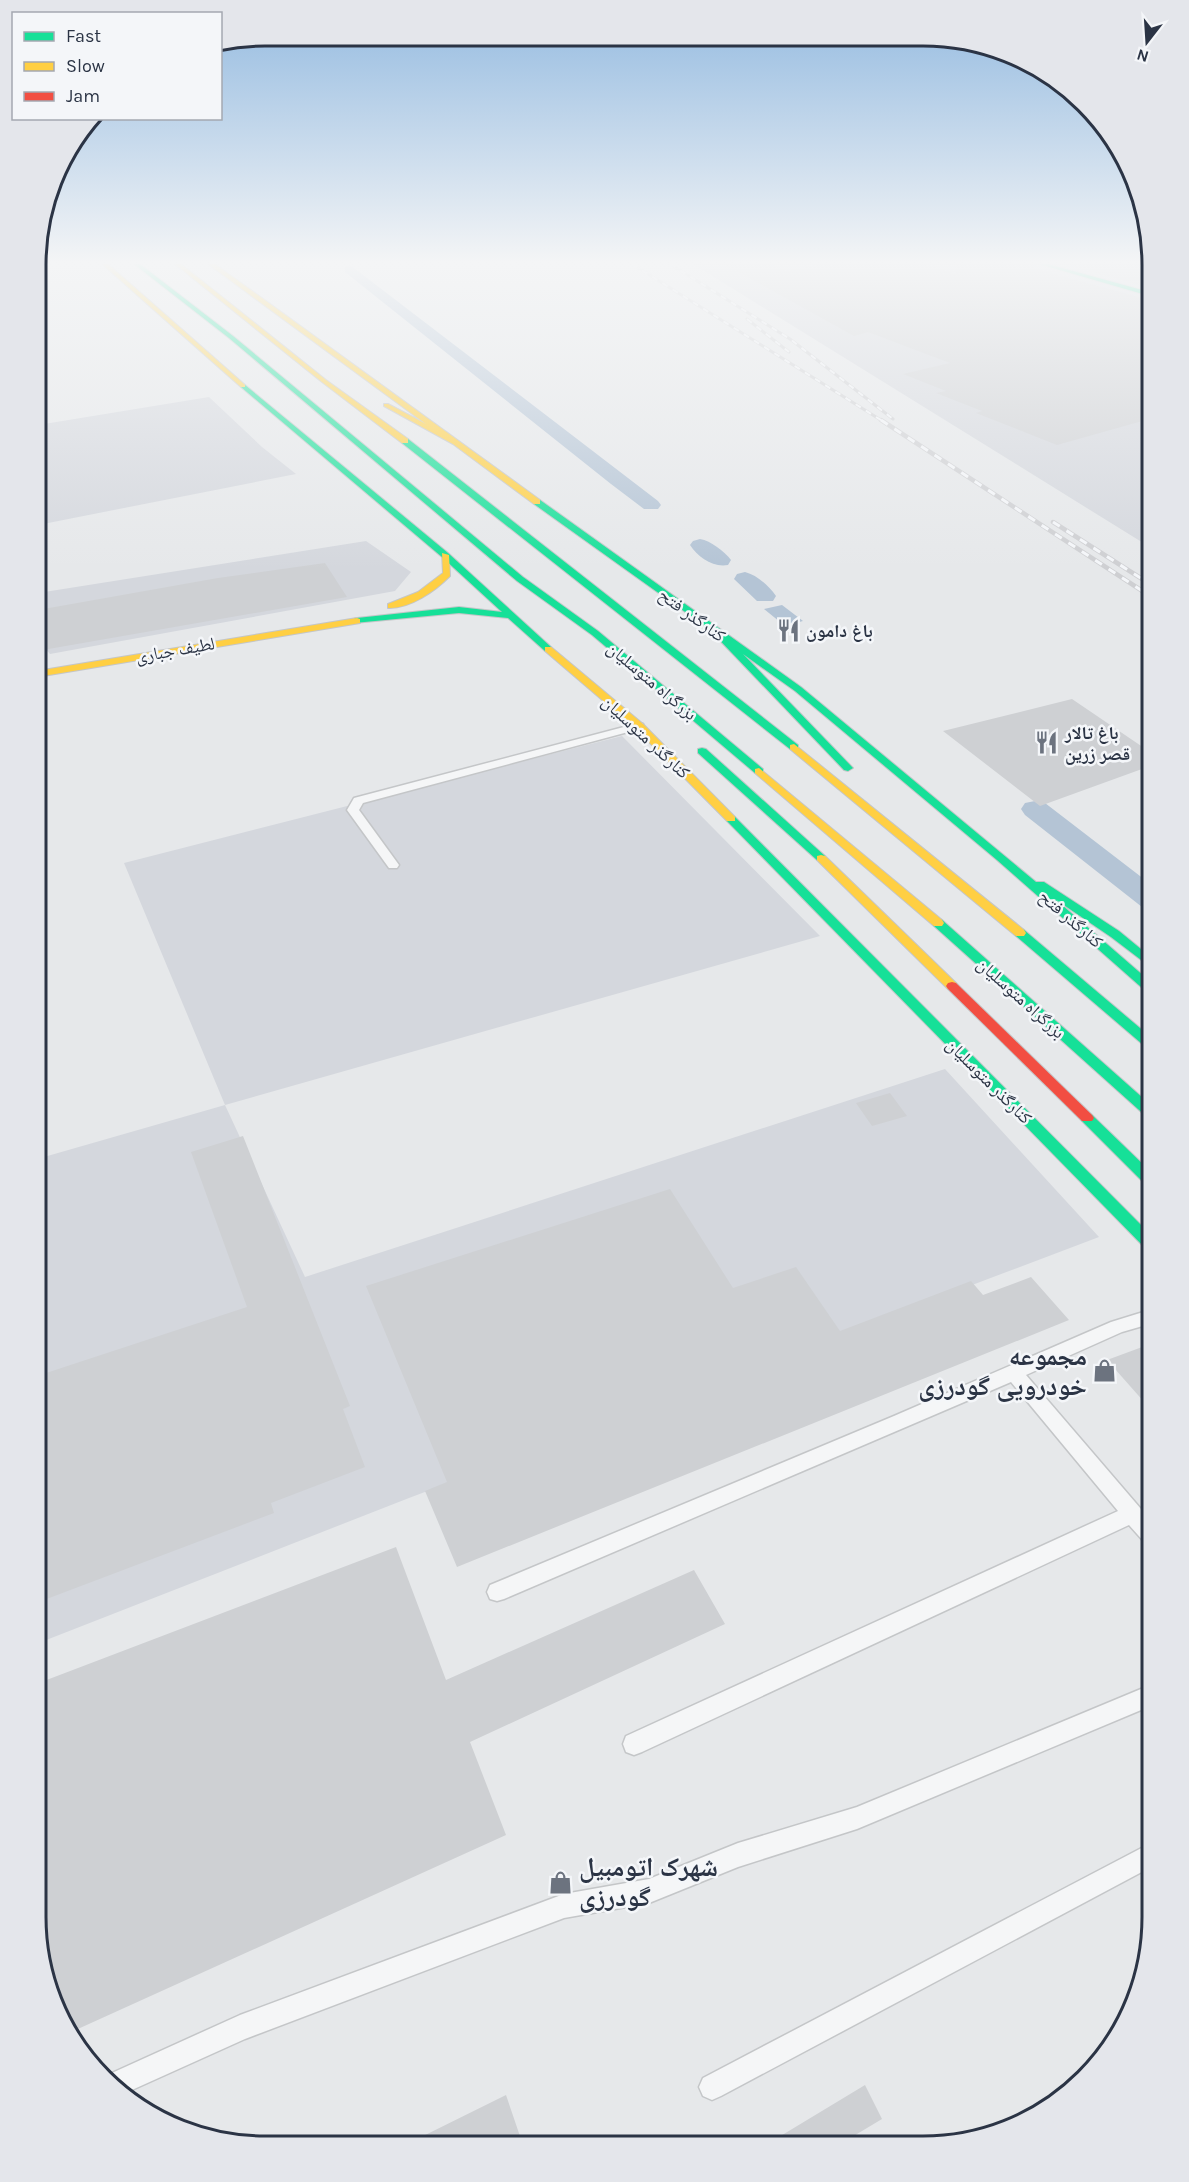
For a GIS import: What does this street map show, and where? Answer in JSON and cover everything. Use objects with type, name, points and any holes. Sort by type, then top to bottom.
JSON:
[{"type":"main road","name":"کنارگذر متوسلیان","points":[[219,366],[445,555],[508,615],[639,726],[1142,1235]]},
{"type":"main road","name":"بزرگراه متوسلیان","points":[[265,366],[520,579],[596,633],[874,867],[1142,1105]]},
{"type":"main road","name":"بزرگراه متوسلیان","points":[[306,366],[558,559],[931,857],[1142,1037]]},
{"type":"main road","points":[[325,366],[361,392],[453,442]]},
{"type":"main road","name":"کنارگذر فتح","points":[[349,366],[713,630],[798,689],[1001,858],[1142,981]]},
{"type":"main road","points":[[312,627],[396,605],[421,595],[438,584],[447,574],[445,555]]},
{"type":"main road","points":[[520,579],[542,609],[568,632]]},
{"type":"main road","points":[[312,627],[423,612],[459,610],[508,615]]},
{"type":"main road","name":"لطیف جباری","points":[[46,672],[312,627]]},
{"type":"main road","points":[[713,630],[772,687],[931,857]]},
{"type":"main road","points":[[690,741],[822,858],[1142,1172]]},
{"type":"main road","points":[[1001,858],[1115,934],[1142,956]]},
{"type":"lane","points":[[393,865],[353,810],[358,801],[639,726]]},
{"type":"lane","points":[[497,1592],[901,1422],[1117,1327],[1142,1319]]},
{"type":"lane","points":[[1013,1372],[1142,1525]]},
{"type":"lane","points":[[634,1744],[1132,1514]]},
{"type":"lane","points":[[122,2082],[240,2028],[564,1906],[649,1891],[738,1855],[857,1818],[1142,1700]]},
{"type":"lane","points":[[712,2087],[1142,1858]]},
{"type":"shaded area","points":[[857,366],[1142,366],[1142,542]]},
{"type":"shaded area","points":[[209,397],[262,447],[296,474],[46,523],[46,424]]},
{"type":"shaded area","points":[[366,541],[411,572],[395,591],[50,654],[46,649],[46,592]]},
{"type":"shaded area","points":[[622,736],[820,936],[225,1105],[124,863]]},
{"type":"shaded area","points":[[945,1069],[1099,1237],[409,1498],[46,1640],[46,1156],[225,1105],[305,1277]]},
{"type":"water","points":[[782,605],[803,621],[785,626],[764,609]]},
{"type":"building","points":[[938,366],[1142,366],[1142,421],[1057,445],[976,413],[982,411],[936,393],[946,391],[903,374]]},
{"type":"building","points":[[325,563],[347,597],[46,649],[46,609],[218,578]]},
{"type":"building","name":"باغ تالار قصر زرین","points":[[1072,699],[1142,747],[1142,769],[1040,806],[943,731]]},
{"type":"building","points":[[890,1093],[907,1116],[872,1126],[856,1103]]},
{"type":"building","points":[[243,1136],[350,1406],[343,1409],[365,1467],[271,1503],[274,1513],[46,1599],[46,1373],[247,1307],[191,1152]]},
{"type":"building","points":[[670,1189],[733,1288],[796,1267],[840,1331],[971,1281],[983,1295],[1031,1277],[1069,1320],[457,1567],[425,1491],[447,1482],[366,1286]]},
{"type":"building","points":[[1142,1347],[1142,1400],[1107,1360]]},
{"type":"building","points":[[396,1547],[446,1680],[694,1570],[725,1624],[470,1742],[506,1835],[78,2029],[58,1987],[48,1945],[46,1680]]},
{"type":"building","points":[[865,2085],[882,2119],[854,2136],[781,2136]]},
{"type":"building","points":[[506,2095],[520,2136],[423,2136]]},
{"type":"waterway","points":[[473,366],[614,476]]},
{"type":"waterway","points":[[618,480],[651,505]]},
{"type":"waterway","points":[[700,545],[720,560]]},
{"type":"waterway","points":[[745,579],[765,596]]},
{"type":"waterway","points":[[1035,809],[1142,892]]},
{"type":"railway","points":[[794,366],[884,422]]},
{"type":"railway","points":[[825,366],[893,419]]},
{"type":"railway","points":[[881,420],[1142,591]]},
{"type":"railway","points":[[1053,522],[1142,579]]},
{"type":"traffic: fast","points":[[265,366],[520,579],[595,633],[759,771]]},
{"type":"traffic: fast","points":[[243,386],[445,555],[548,649]]},
{"type":"traffic: fast","points":[[405,441],[794,747]]},
{"type":"traffic: fast","points":[[537,502],[798,689],[1001,858],[1142,981]]},
{"type":"traffic: fast","points":[[357,621],[459,610],[508,615]]},
{"type":"traffic: fast","points":[[713,630],[772,687],[848,768]]},
{"type":"traffic: fast","points":[[702,751],[821,858]]},
{"type":"traffic: fast","points":[[731,819],[1142,1236]]},
{"type":"traffic: fast","points":[[1040,884],[1115,934],[1142,956]]},
{"type":"traffic: fast","points":[[938,923],[1142,1105]]},
{"type":"traffic: fast","points":[[1020,933],[1142,1037]]},
{"type":"traffic: fast","points":[[1087,1118],[1142,1172]]},
{"type":"traffic: slow","points":[[220,366],[243,386]]},
{"type":"traffic: slow","points":[[305,366],[405,441]]},
{"type":"traffic: slow","points":[[350,366],[537,502]]},
{"type":"traffic: slow","points":[[386,405],[453,442]]},
{"type":"traffic: slow","points":[[391,606],[421,594],[441,580],[447,574],[445,555]]},
{"type":"traffic: slow","points":[[46,673],[357,621]]},
{"type":"traffic: slow","points":[[548,649],[639,726],[731,819]]},
{"type":"traffic: slow","points":[[794,747],[1020,933]]},
{"type":"traffic: slow","points":[[759,771],[938,923]]},
{"type":"traffic: slow","points":[[821,858],[952,986]]},
{"type":"traffic: jam","points":[[952,986],[1087,1118]]},
{"type":"place","name":"باغ دامون","points":[[788,631]]},
{"type":"place","name":"باغ تالار قصر زرین","points":[[1047,743]]},
{"type":"place","name":"مجموعه خودرویی گودرزی","points":[[1105,1371]]},
{"type":"place","name":"شهرک اتومبیل گودرزی","points":[[561,1882]]}]
